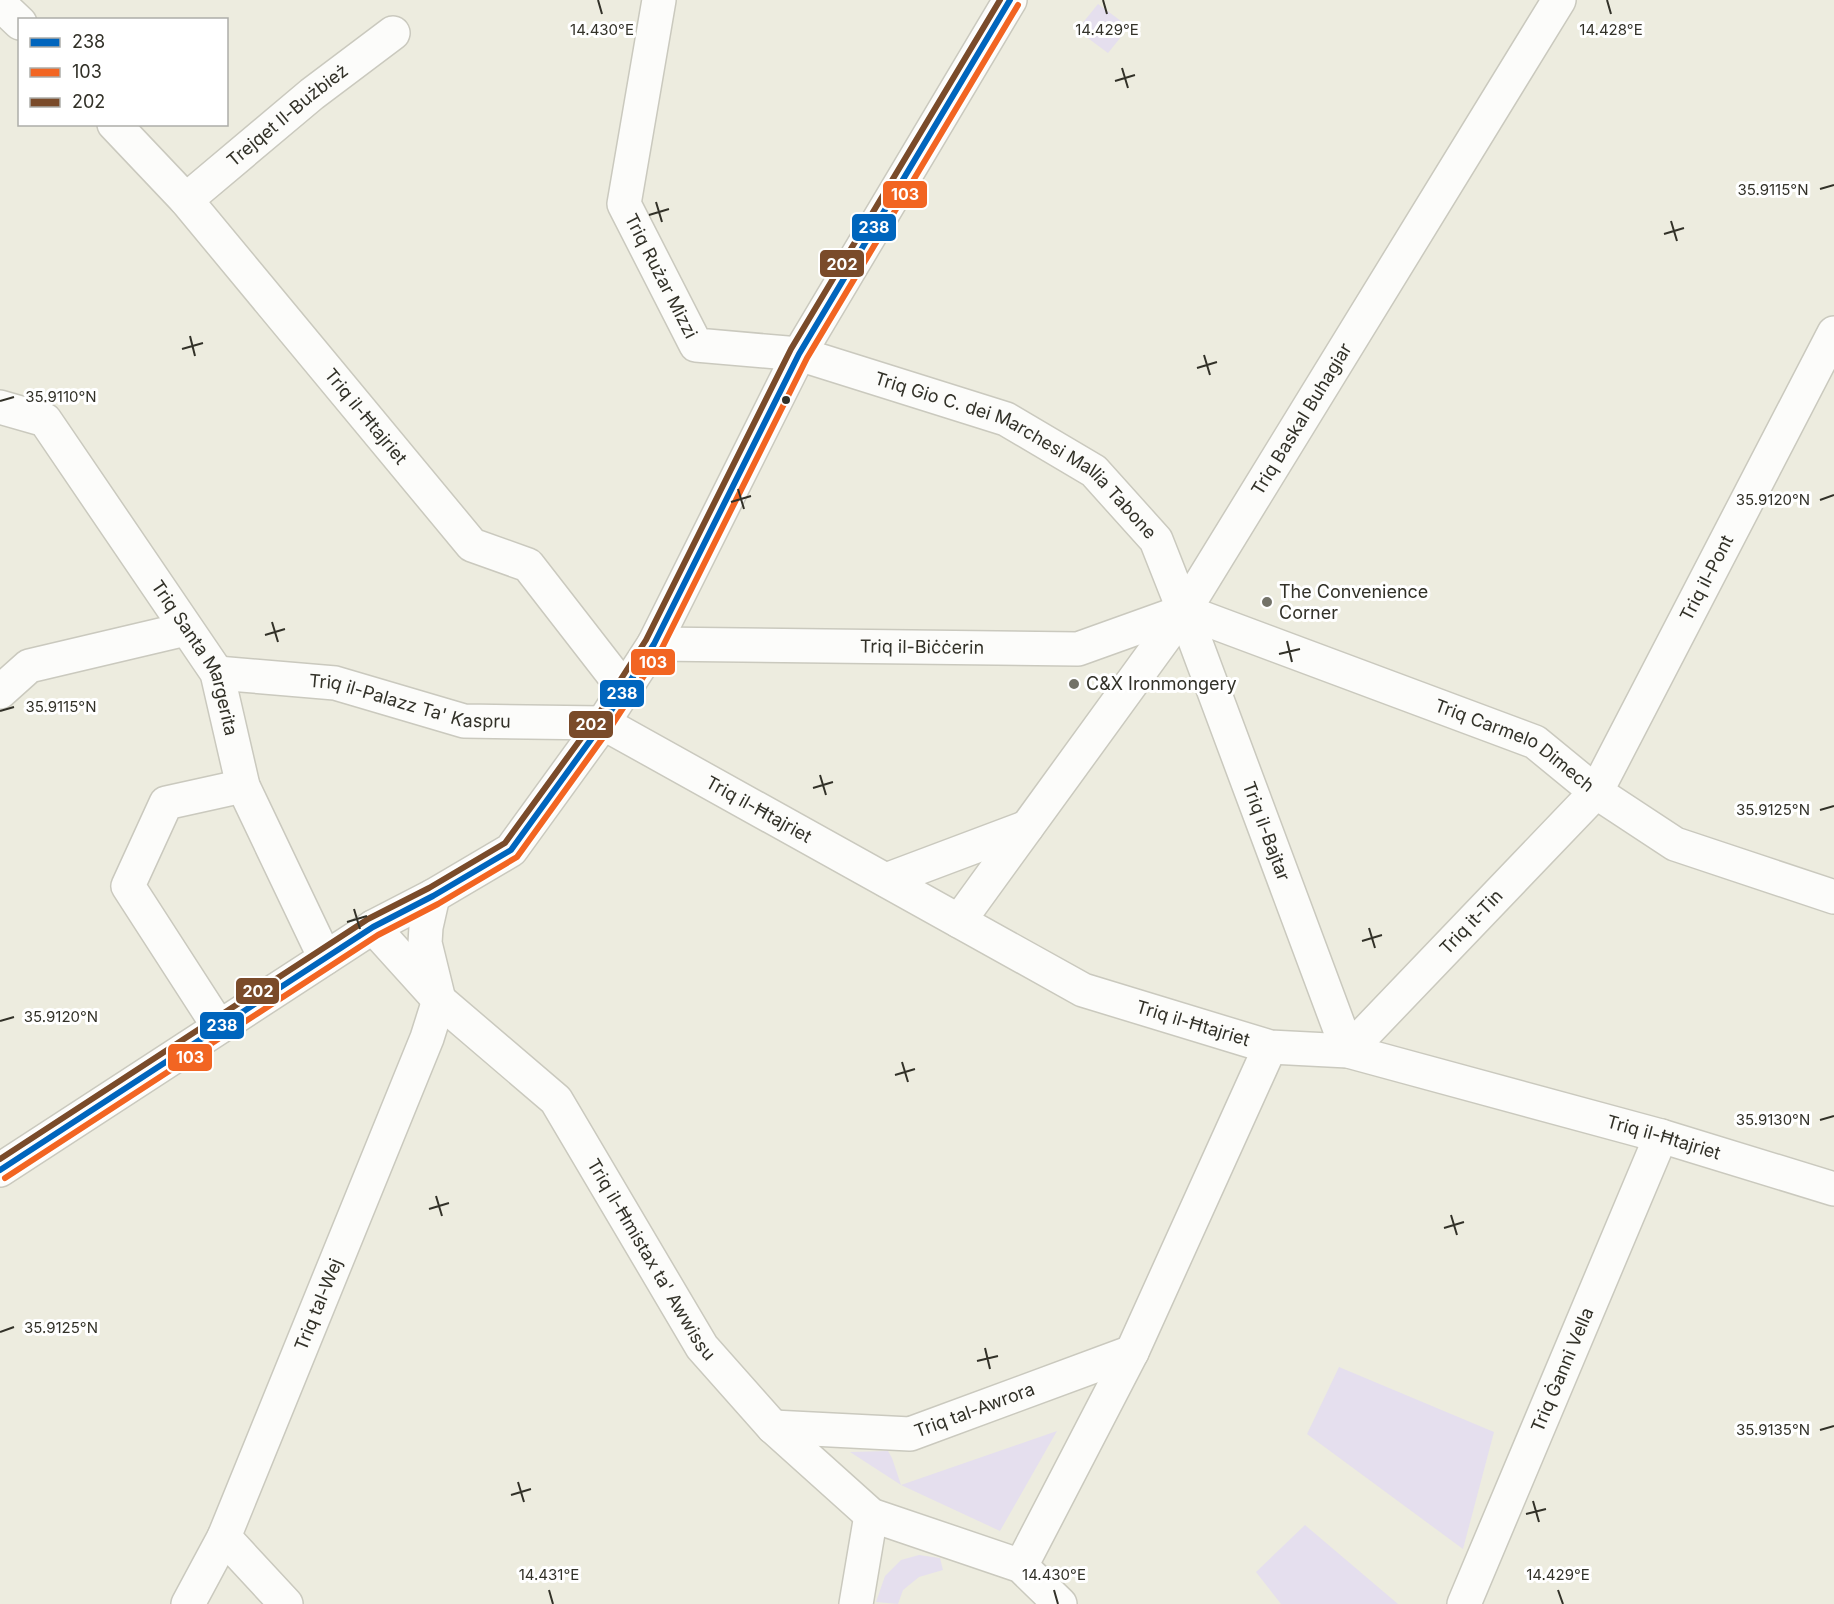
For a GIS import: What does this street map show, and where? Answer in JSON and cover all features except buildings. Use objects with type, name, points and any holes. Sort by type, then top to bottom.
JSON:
[{"type":"street","name":"Triq Rużar Mizzi","points":[[659,0],[624,204],[696,345],[799,354]]},
{"type":"street","points":[[0,1170],[373,927],[434,896],[511,850],[603,723],[654,644],[799,354],[1010,0]]},
{"type":"street","name":"Triq Baskal Buhagiar","points":[[959,921],[1185,611],[1559,0]]},
{"type":"street","points":[[0,4],[18,21]]},
{"type":"street","name":"Trejqet Il-Bużbież","points":[[186,200],[312,94],[393,33]]},
{"type":"street","name":"Triq il-Ħtajriet","points":[[116,126],[186,200],[472,545],[528,565],[625,690]]},
{"type":"street","name":"Triq il-Pont","points":[[1596,792],[1830,351]]},
{"type":"street","name":"Triq Gio C. dei Marchesi Mallia Tabone","points":[[799,354],[1006,419],[1094,471],[1156,540],[1185,611]]},
{"type":"street","name":"Triq Santa Margerita","points":[[0,407],[45,420],[217,673],[243,786],[325,958]]},
{"type":"street","name":"Triq il-Biċċerin","points":[[654,644],[1078,649],[1185,611]]},
{"type":"street","name":"Triq Carmelo Dimech","points":[[1185,611],[1535,742],[1596,792],[1675,844],[1834,897]]},
{"type":"street","name":"Triq il-Bajtar","points":[[1185,611],[1348,1051]]},
{"type":"street","points":[[0,692],[28,666],[186,629]]},
{"type":"street","name":"Triq il-Palazz Ta' Kaspru","points":[[217,673],[335,683],[465,721],[603,723]]},
{"type":"street","name":"Triq il-Ħtajriet","points":[[603,723],[1083,990],[1270,1047],[1348,1051],[1661,1136],[1834,1189]]},
{"type":"street","points":[[219,1027],[128,886],[165,803],[243,786]]},
{"type":"street","name":"Triq it-Tin","points":[[1348,1051],[1596,792]]},
{"type":"street","points":[[886,880],[1028,827]]},
{"type":"street","points":[[434,896],[426,927],[425,943],[439,1000]]},
{"type":"street","name":"Triq il-Ħmistax ta' Awwissu","points":[[373,927],[439,1000],[556,1100],[702,1347],[773,1427],[871,1515]]},
{"type":"street","name":"Triq tal-Wej","points":[[188,1604],[224,1537],[427,1038],[439,1000]]},
{"type":"street","points":[[1021,1566],[1132,1352],[1270,1047]]},
{"type":"street","name":"Triq Ġanni Vella","points":[[1464,1604],[1661,1136]]},
{"type":"street","name":"Triq tal-Awrora","points":[[773,1427],[910,1434],[1132,1352]]},
{"type":"street","points":[[856,1604],[871,1515],[1021,1566],[1060,1604]]},
{"type":"street","points":[[224,1537],[286,1604]]},
{"type":"shaded area","points":[[1098,4],[1129,27],[1108,53],[1077,30]]},
{"type":"shaded area","points":[[1339,1367],[1494,1432],[1463,1549],[1307,1434]]},
{"type":"shaded area","points":[[1057,1431],[1000,1531],[901,1485]]},
{"type":"shaded area","points":[[888,1451],[901,1485],[850,1452]]},
{"type":"shaded area","points":[[1305,1525],[1398,1604],[1281,1604],[1256,1572]]},
{"type":"shaded area","points":[[919,1555],[940,1558],[943,1570],[919,1577],[903,1590],[898,1604],[876,1602],[885,1576],[901,1560]]},
{"type":"transit line","name":"202","points":[[0,1159],[368,919],[429,888],[505,843],[596,718],[646,640],[791,349],[1000,0]]},
{"type":"transit line","name":"238","points":[[0,1170],[373,927],[433,896],[511,850],[603,723],[654,644],[799,354],[1010,0]]},
{"type":"transit line","name":"103","points":[[5,1178],[378,935],[438,904],[517,857],[610,728],[662,648],[807,358],[1018,5]]},
{"type":"place","name":"The Convenience Corner","points":[[1267,602]]},
{"type":"place","name":"C&X Ironmongery","points":[[1074,684]]}]
